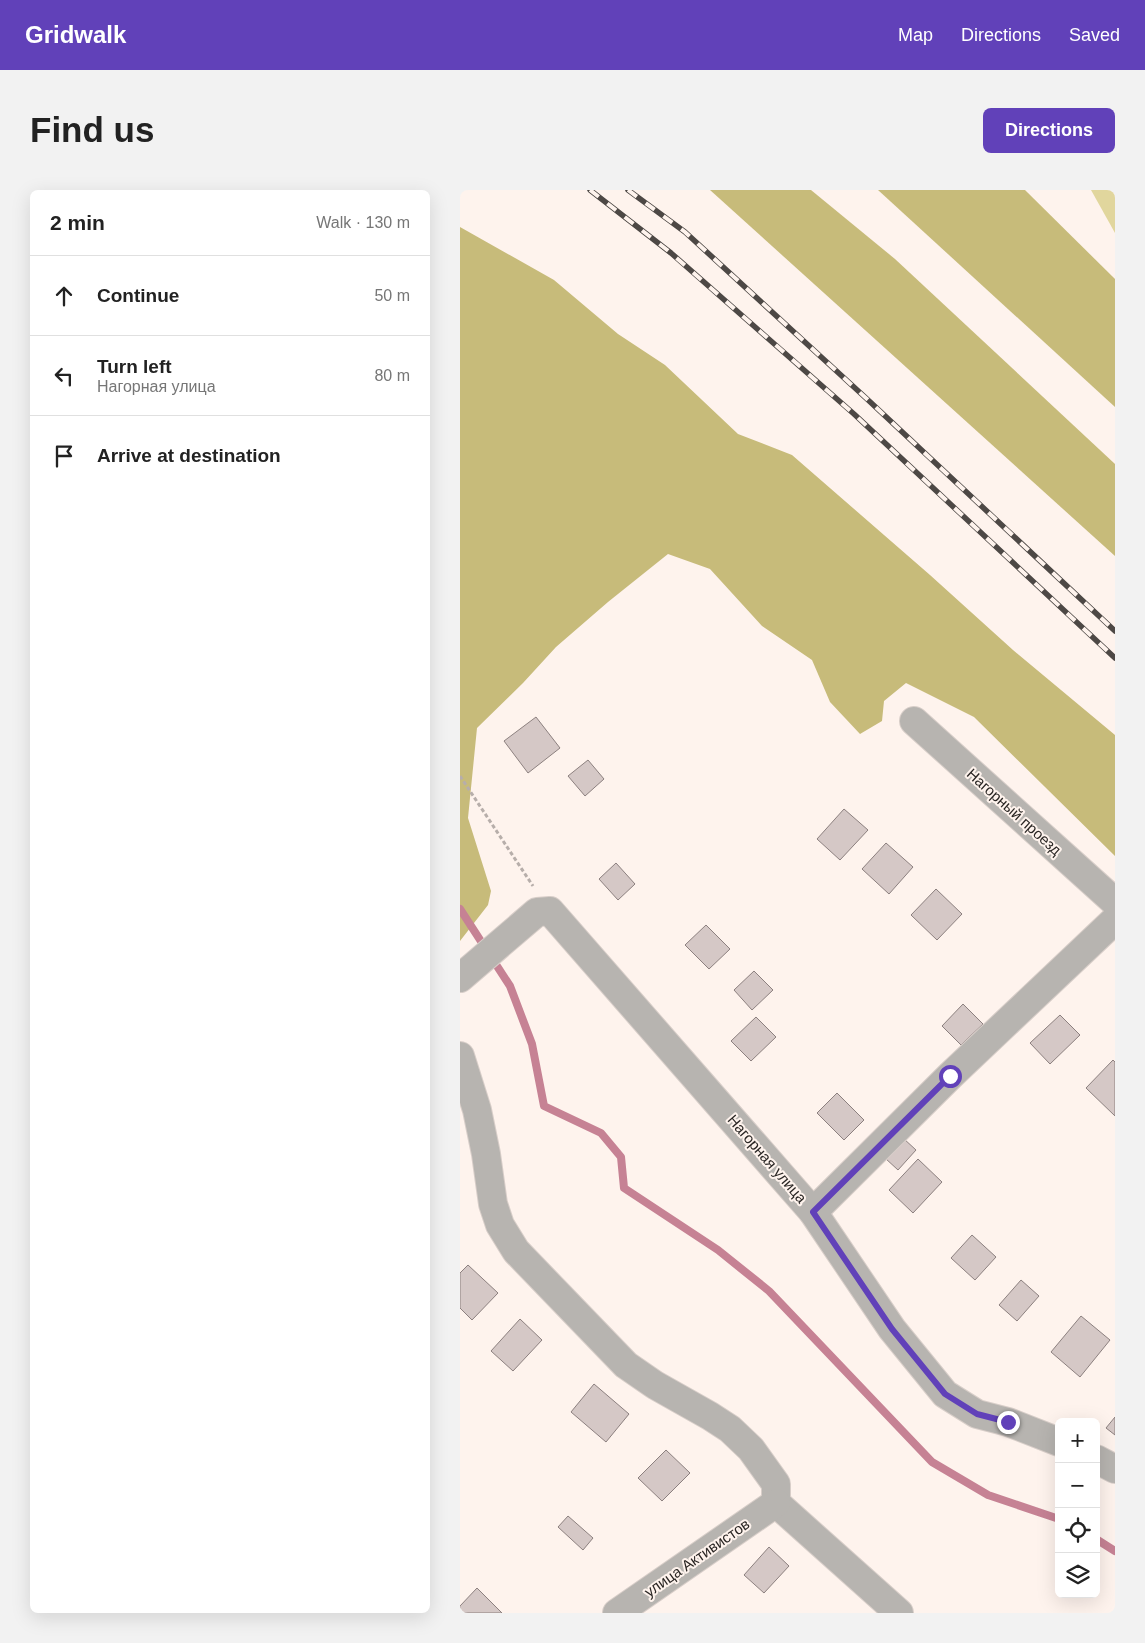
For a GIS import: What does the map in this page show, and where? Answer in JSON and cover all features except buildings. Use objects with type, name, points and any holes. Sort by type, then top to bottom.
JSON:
[{"type":"street","name":"Нагорный проезд","points":[[914,721],[1115,902]]},
{"type":"street","points":[[460,978],[537,912],[550,911]]},
{"type":"street","name":"Нагорная улица","points":[[550,911],[813,1212],[892,1329],[945,1394],[977,1414],[1008,1422],[1055,1440]]},
{"type":"street","points":[[813,1212],[950,1076],[1115,920]]},
{"type":"street","points":[[460,1056],[477,1110],[493,1204],[500,1225],[516,1251],[626,1365],[654,1385],[730,1429],[751,1449],[776,1484],[776,1503],[898,1613]]},
{"type":"street","points":[[1100,1462],[1115,1469]]},
{"type":"street","name":"улица Активистов","points":[[617,1613],[776,1503]]},
{"type":"path","points":[[460,776],[550,911]]},
{"type":"shaded area","points":[[710,190],[811,190],[895,259],[1115,464],[1115,556]]},
{"type":"shaded area","points":[[878,190],[1025,190],[1115,279],[1115,407]]},
{"type":"shaded area","points":[[1091,190],[1115,190],[1115,233]]},
{"type":"shaded area","points":[[460,227],[554,280],[618,334],[665,365],[738,434],[792,455],[1013,650],[1115,735],[1115,856],[974,717],[906,683],[884,701],[882,721],[860,734],[830,702],[812,660],[762,626],[710,569],[668,554],[556,647],[523,683],[477,728],[468,818],[491,891],[488,905],[460,941]]},
{"type":"waterway","points":[[460,909],[510,986],[532,1044],[544,1106],[601,1133],[621,1157],[624,1188],[718,1250],[769,1291],[932,1462],[988,1495],[1055,1518]]},
{"type":"waterway","points":[[1100,1542],[1115,1551]]},
{"type":"railway","points":[[590,190],[671,253],[854,414],[1115,658]]},
{"type":"railway","points":[[628,190],[685,232],[1115,631]]},
{"type":"route","points":[[950,1076],[813,1212],[892,1329],[945,1394],[977,1414],[1008,1422]]}]
